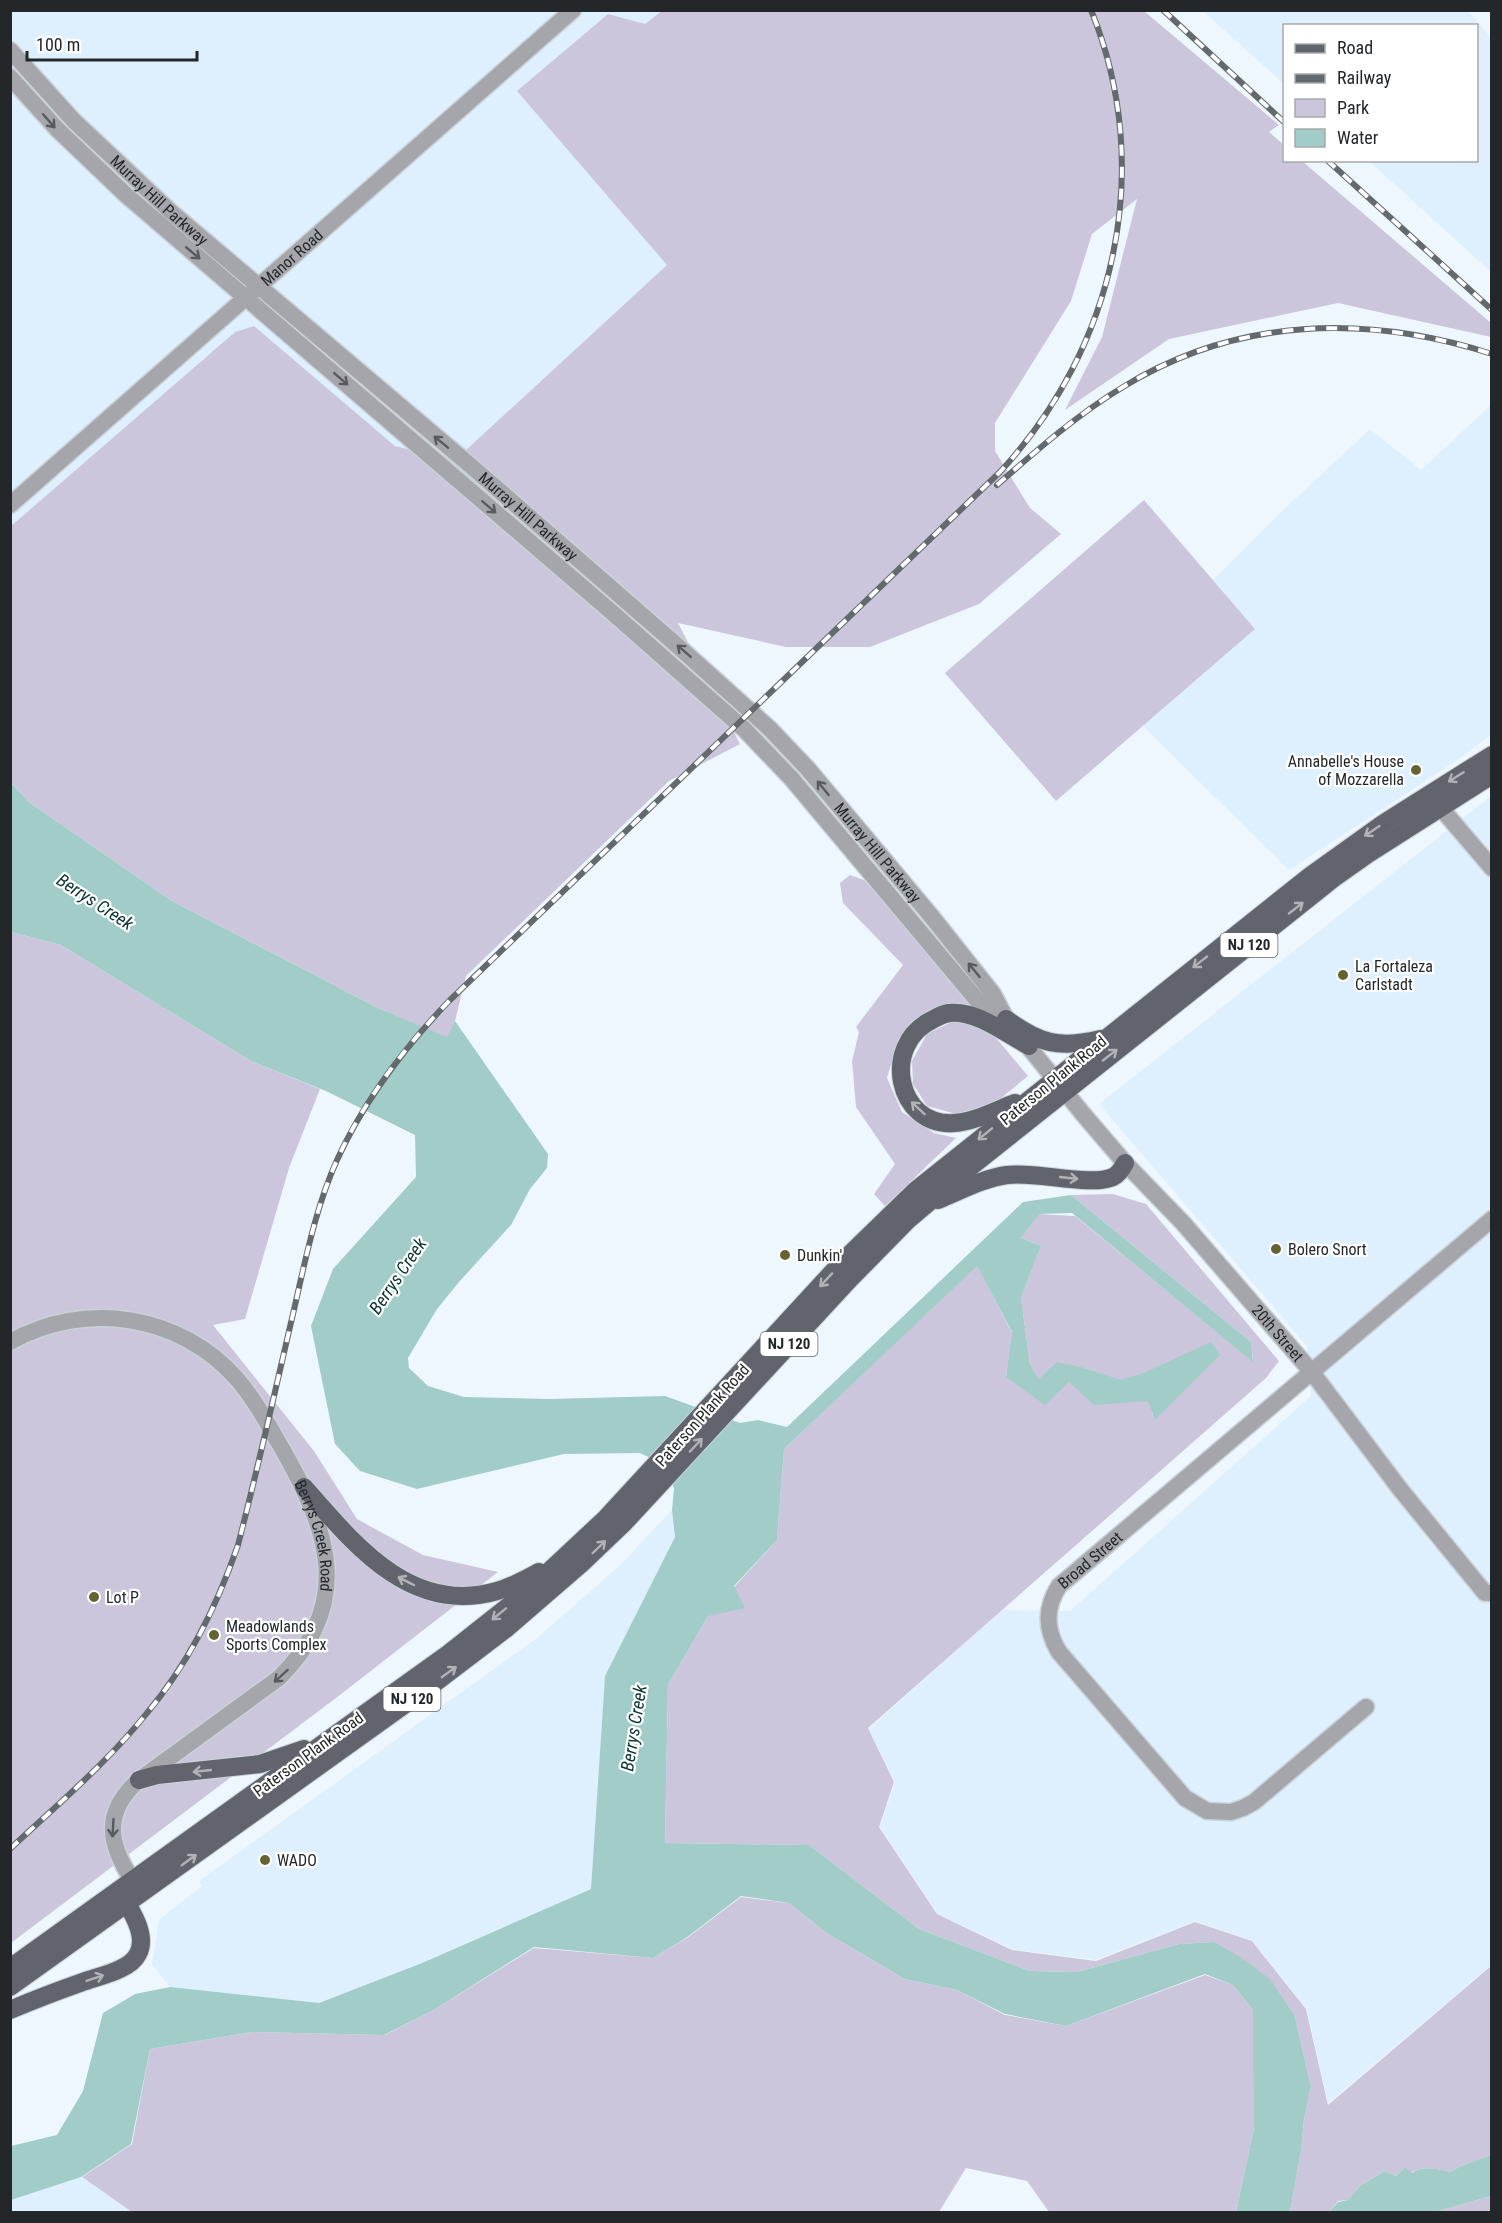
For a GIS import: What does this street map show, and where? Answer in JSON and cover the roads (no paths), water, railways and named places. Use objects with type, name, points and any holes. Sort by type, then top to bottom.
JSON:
[{"type":"main road","name":"Paterson Plank Road","points":[[722,1405],[864,1263],[1059,1085],[1106,1038],[1346,849],[1491,755]]},
{"type":"main road","name":"Paterson Plank Road","points":[[10,1968],[130,1892],[451,1672],[507,1628],[596,1550],[656,1476],[722,1405],[879,1224],[932,1177],[1031,1098],[1059,1085],[1334,878],[1491,774]]},
{"type":"main road","points":[[1029,1046],[974,1017],[960,1013],[947,1013],[926,1023],[912,1035],[903,1052],[900,1071],[904,1089],[914,1105],[928,1117],[946,1123],[964,1122],[1031,1098]]},
{"type":"main road","points":[[1006,1019],[1029,1036],[1054,1043],[1081,1044],[1106,1038]]},
{"type":"main road","points":[[925,1205],[1002,1176],[1026,1174],[1100,1180],[1118,1174],[1125,1163]]},
{"type":"main road","name":"Paterson Plank Road","points":[[10,1987],[329,1739],[464,1642],[560,1562],[656,1476]]},
{"type":"main road","points":[[304,1487],[346,1537],[369,1558],[395,1575],[430,1591],[462,1595],[489,1593],[515,1584],[560,1562]]},
{"type":"main road","points":[[139,1780],[157,1775],[260,1764],[329,1739]]},
{"type":"main road","points":[[10,2010],[119,1970],[131,1962],[139,1948],[141,1933],[130,1892]]},
{"type":"street","name":"Manor Road","points":[[10,505],[573,10]]},
{"type":"street","name":"Murray Hill Parkway","points":[[10,50],[74,121],[171,212],[471,466],[735,696],[808,769],[986,985],[1006,1019],[1059,1085]]},
{"type":"street","name":"Murray Hill Parkway","points":[[10,77],[58,130],[165,229],[460,481],[757,741],[791,778],[977,1000],[1006,1019]]},
{"type":"street","points":[[165,229],[171,212]]},
{"type":"street","points":[[363,399],[376,386]]},
{"type":"street","points":[[460,481],[471,466]]},
{"type":"street","points":[[598,601],[610,588]]},
{"type":"street","points":[[1440,807],[1491,868]]},
{"type":"street","name":"20th Street","points":[[1059,1085],[1125,1163],[1183,1223],[1311,1371],[1419,1513],[1485,1593],[1491,1593]]},
{"type":"street","name":"Broad Street","points":[[1366,1707],[1254,1802],[1231,1812],[1207,1811],[1185,1798],[1059,1652],[1049,1630],[1049,1607],[1059,1586],[1311,1371],[1489,1226]]},
{"type":"street","name":"Berrys Creek Road","points":[[10,1342],[56,1323],[96,1317],[139,1321],[179,1335],[210,1354],[237,1379],[259,1410],[304,1487],[323,1542],[327,1570],[322,1609],[307,1646],[279,1678],[139,1780],[120,1801],[112,1826],[115,1850],[130,1892]]},
{"type":"water","name":"Berrys Creek","points":[[11,783],[30,803],[172,901],[376,1007],[447,1037],[455,1021],[548,1154],[547,1168],[530,1189],[511,1225],[437,1309],[408,1358],[409,1368],[428,1386],[464,1397],[549,1399],[665,1396],[740,1423],[758,1420],[787,1427],[1023,1202],[1071,1195],[1251,1342],[1253,1362],[1072,1213],[1039,1214],[1021,1238],[1041,1246],[1021,1298],[1030,1364],[1039,1379],[1057,1362],[1121,1380],[1146,1372],[1211,1342],[1220,1355],[1155,1420],[1148,1401],[1094,1405],[1069,1382],[1045,1405],[1006,1377],[1012,1332],[977,1266],[784,1449],[777,1540],[734,1586],[745,1608],[708,1616],[668,1685],[665,1843],[809,1845],[919,1929],[1030,1971],[1077,1972],[1179,1944],[1214,1942],[1240,1957],[1270,1979],[1295,2017],[1311,2087],[1290,2212],[1236,2212],[1254,2128],[1253,2010],[1233,1985],[1205,1974],[1066,2026],[1005,2014],[957,1990],[905,1979],[828,1934],[789,1903],[741,1896],[686,1938],[653,1958],[534,1947],[432,2011],[384,2035],[252,2032],[150,2049],[131,2144],[81,2177],[11,2200],[11,2146],[57,2135],[83,2091],[103,2013],[135,1994],[170,1987],[319,2003],[422,1963],[591,1889],[605,1676],[675,1537],[672,1510],[674,1489],[667,1466],[640,1453],[564,1454],[417,1489],[360,1471],[335,1444],[311,1326],[333,1269],[416,1177],[415,1135],[326,1091],[251,1061],[61,945],[11,932]]},
{"type":"water","points":[[1491,2155],[1491,2196],[1435,2212],[1329,2212],[1338,2202],[1348,2200],[1361,2185],[1385,2171],[1396,2176],[1405,2167],[1412,2173],[1426,2168],[1450,2172]]},
{"type":"railway","points":[[10,1849],[81,1783],[132,1731],[176,1674],[211,1612],[238,1545],[306,1255],[323,1197],[348,1138],[386,1076],[449,1001],[1000,472],[1040,423],[1072,370],[1096,313],[1113,254],[1121,193],[1120,132],[1110,70],[1091,10]]},
{"type":"railway","points":[[1163,10],[1283,121]]},
{"type":"railway","points":[[1329,162],[1492,310]]},
{"type":"railway","points":[[997,485],[1058,433],[1123,387],[1166,364],[1211,347],[1257,335],[1303,329],[1350,328],[1397,332],[1445,341],[1492,354]]},
{"type":"place","name":"Annabelle's House of Mozzarella","points":[[1416,770]]},
{"type":"place","name":"La Fortaleza Carlstadt","points":[[1343,975]]},
{"type":"place","name":"Bolero Snort","points":[[1276,1249]]},
{"type":"place","name":"Dunkin'","points":[[785,1255]]},
{"type":"place","name":"Lot P","points":[[94,1597]]},
{"type":"place","name":"Meadowlands Sports Complex","points":[[214,1635]]},
{"type":"place","name":"WADO","points":[[265,1860]]}]
